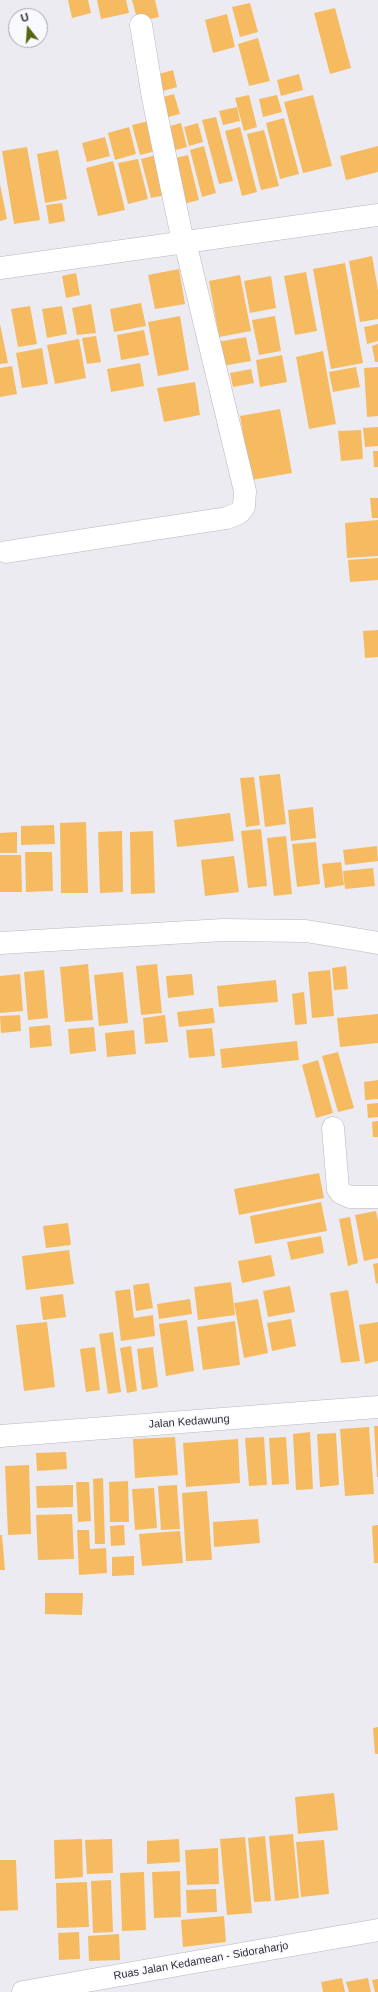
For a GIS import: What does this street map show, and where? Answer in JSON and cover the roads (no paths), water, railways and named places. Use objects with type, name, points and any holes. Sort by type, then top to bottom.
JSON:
[{"type":"street","points":[[6,552],[227,518],[239,512],[244,507],[245,491],[184,242],[153,98],[141,25]]},
{"type":"street","points":[[0,268],[378,215]]},
{"type":"street","points":[[0,943],[230,930],[306,931],[378,943]]},
{"type":"street","points":[[334,1128],[338,1188],[341,1193],[350,1197],[378,1196]]},
{"type":"street","name":"Jalan Kedawung","points":[[0,1436],[378,1407]]},
{"type":"street","name":"Ruas Jalan Kedamean - Sidoraharjo","points":[[24,1992],[378,1930]]}]
